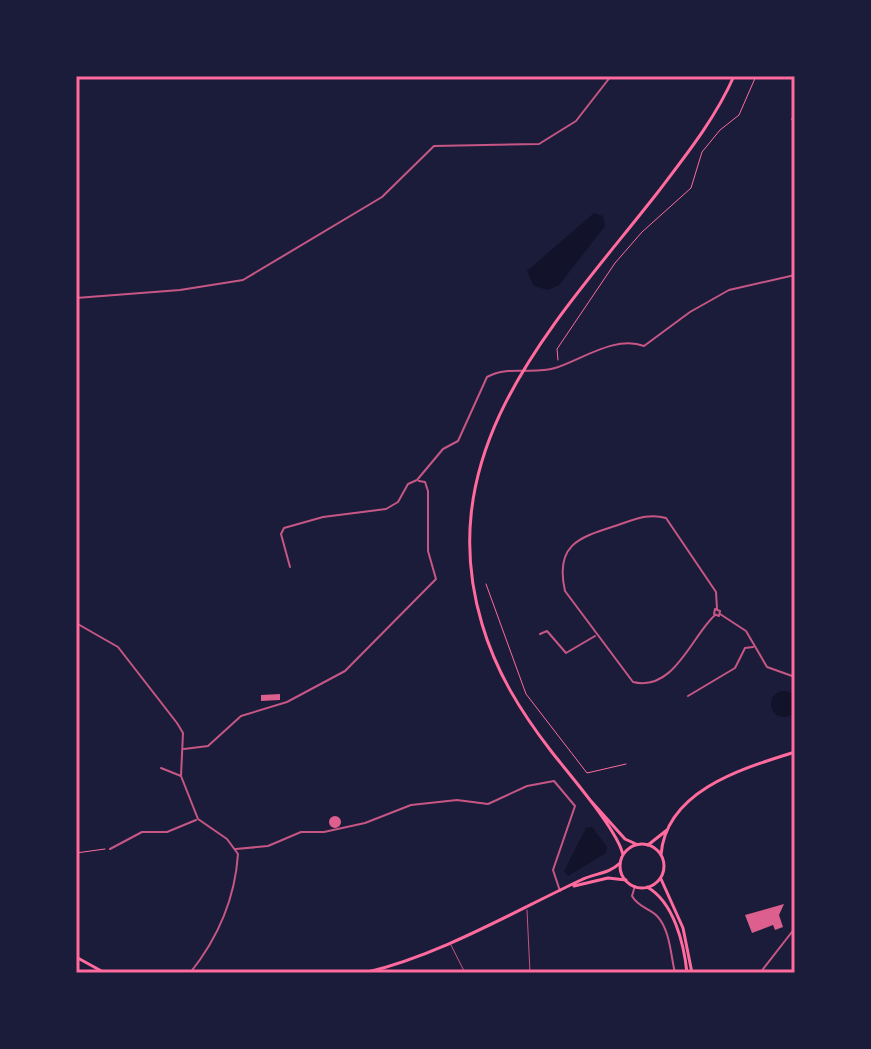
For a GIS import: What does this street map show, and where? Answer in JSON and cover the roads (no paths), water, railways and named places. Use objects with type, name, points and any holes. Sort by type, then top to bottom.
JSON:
[{"type":"main road","points":[[623,855],[582,792],[520,709],[488,643],[477,601],[471,558],[472,510],[478,474],[497,414],[523,367],[701,135],[734,76]]},
{"type":"main road","points":[[648,845],[710,785],[744,768],[795,754]]},
{"type":"main road","points":[[582,792],[625,839],[636,845],[648,845],[661,855]]},
{"type":"main road","points":[[647,887],[661,878],[664,870],[661,855],[670,827]]},
{"type":"main road","points":[[364,973],[450,942],[608,872],[636,845]]},
{"type":"main road","points":[[620,863],[626,880]]},
{"type":"main road","points":[[661,878],[683,928],[690,973]]},
{"type":"main road","points":[[570,887],[602,879],[626,880],[635,886],[647,887],[660,897],[676,927],[690,973]]},
{"type":"main road","points":[[76,957],[105,973]]},
{"type":"street","points":[[76,298],[180,290],[243,280],[317,233],[382,197],[434,146],[465,143],[524,146],[543,141],[576,121],[611,76]]},
{"type":"street","points":[[290,567],[281,534],[284,528],[323,517],[386,509],[398,502],[408,484],[417,480],[443,449],[461,436],[487,377],[508,369],[559,366],[595,351],[635,343],[644,346],[690,312],[729,290],[795,275]]},
{"type":"street","points":[[183,749],[208,746],[241,716],[287,702],[345,671],[436,579],[428,551],[428,491],[425,482],[417,480]]},
{"type":"street","points":[[653,514],[666,518],[716,592],[717,609],[682,660],[658,681],[633,682],[565,591],[562,576],[566,553],[579,537],[653,514]]},
{"type":"street","points":[[717,609],[746,631],[767,667],[795,677]]},
{"type":"street","points":[[715,615],[720,614]]},
{"type":"street","points":[[76,623],[118,647],[177,723],[183,733],[181,776],[198,819],[236,849],[268,846],[301,832],[324,832],[365,823],[411,805],[461,800],[488,804],[540,782],[554,781],[575,806],[553,870],[560,891]]},
{"type":"street","points":[[540,634],[547,631],[566,653],[596,636]]},
{"type":"street","points":[[688,696],[735,668],[745,648],[754,646]]},
{"type":"street","points":[[161,768],[181,776]]},
{"type":"street","points":[[110,849],[142,832],[167,832],[198,819]]},
{"type":"street","points":[[190,973],[219,933],[236,878],[236,849]]},
{"type":"street","points":[[635,886],[633,900],[655,914],[664,926],[675,973]]},
{"type":"street","points":[[760,973],[795,928]]},
{"type":"lane","points":[[527,907],[530,973]]},
{"type":"lane","points":[[450,942],[465,973]]}]
